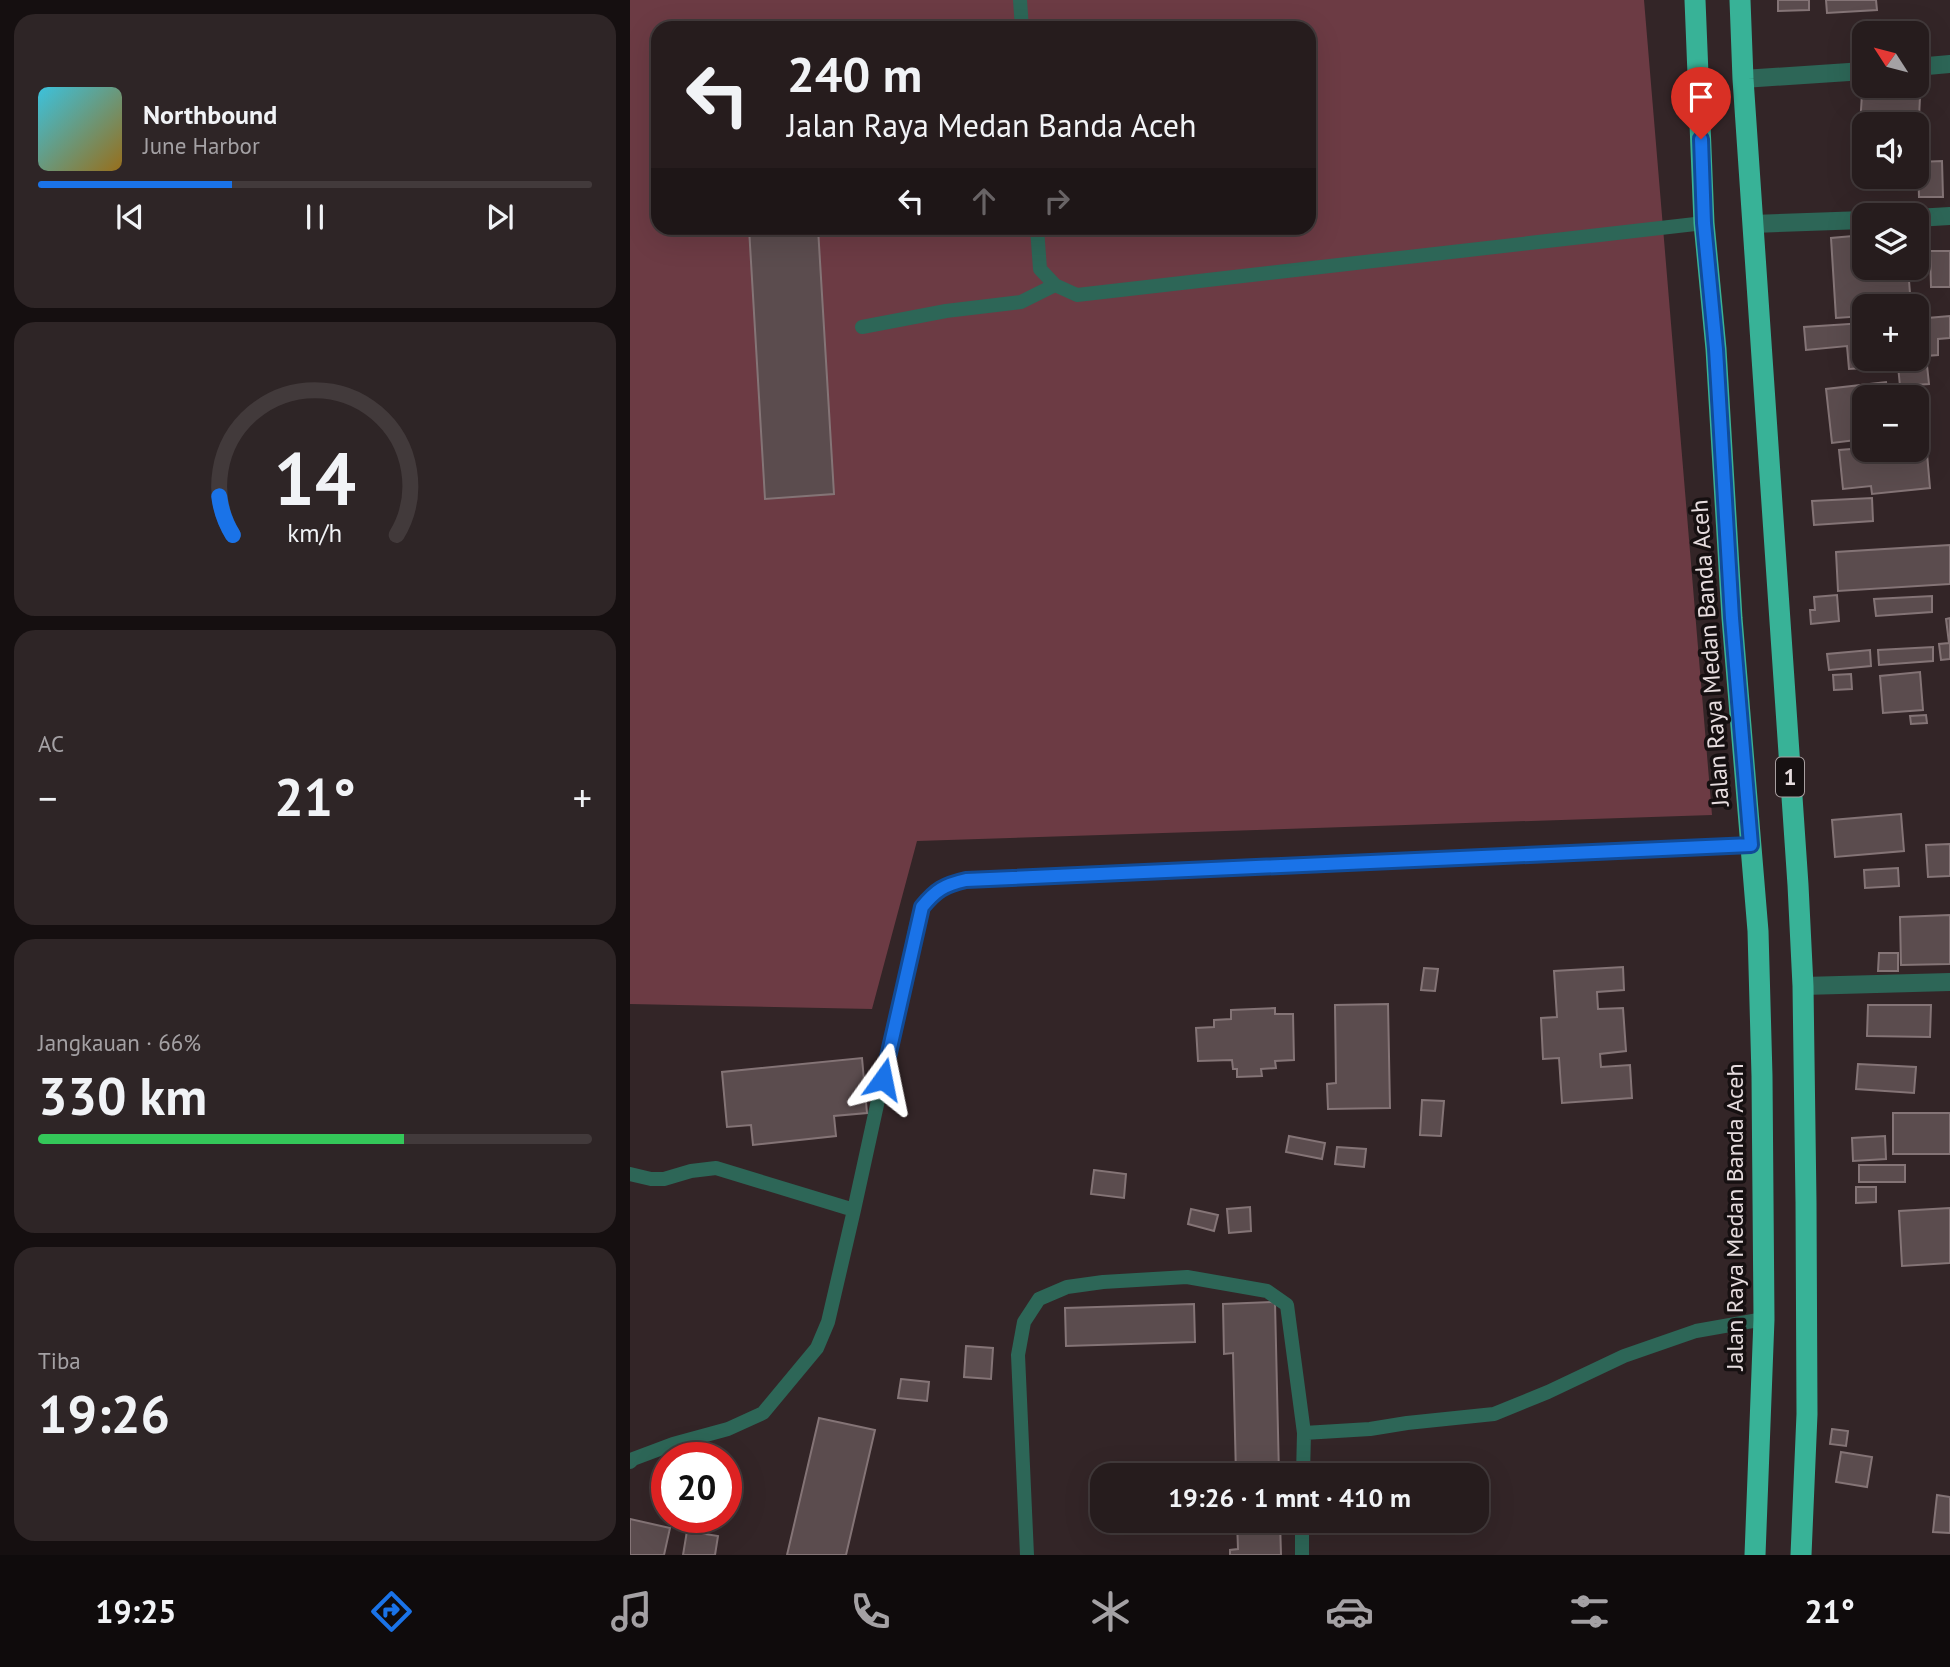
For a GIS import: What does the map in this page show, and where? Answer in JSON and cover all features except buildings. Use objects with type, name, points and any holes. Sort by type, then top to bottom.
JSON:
[{"type":"highway","name":"Jalan Raya Medan Banda Aceh","points":[[1695,0],[1704,223],[1716,349],[1732,618],[1758,932],[1764,1319],[1755,1555]]},
{"type":"highway","name":"1","points":[[1740,0],[1803,986],[1807,1414],[1801,1555]]},
{"type":"street","points":[[1929,66],[1950,64]]},
{"type":"street","points":[[1743,79],[1852,72]]},
{"type":"street","points":[[1929,217],[1950,216]]},
{"type":"street","points":[[1754,224],[1852,220]]},
{"type":"street","points":[[1803,986],[1950,982]]},
{"type":"lane","points":[[1020,0],[1022,21]]},
{"type":"lane","points":[[1038,235],[1040,269],[1055,285],[1077,295],[1704,223]]},
{"type":"lane","points":[[862,327],[1021,302],[1055,285]]},
{"type":"lane","points":[[630,1462],[673,1444],[728,1429],[763,1413],[817,1348],[828,1322],[855,1210],[917,922],[922,907],[933,893],[948,884],[980,880],[1751,845]]},
{"type":"lane","points":[[630,1174],[664,1179],[691,1171],[716,1168],[855,1210]]},
{"type":"lane","points":[[1027,1555],[1018,1355],[1024,1322],[1039,1300],[1067,1287],[1103,1282],[1187,1278],[1268,1291],[1287,1305],[1304,1433],[1303,1463]]},
{"type":"lane","points":[[1304,1433],[1370,1429],[1494,1414],[1624,1356],[1696,1331],[1764,1319]]},
{"type":"lane","points":[[1302,1533],[1302,1555]]},
{"type":"shaded area","points":[[630,0],[1644,0],[1712,815],[917,841],[872,1009],[630,1004]]},
{"type":"route","points":[[883,1079],[917,922],[922,907],[933,893],[948,884],[966,880],[1751,845],[1732,618],[1716,349],[1704,223],[1701,139]]}]
